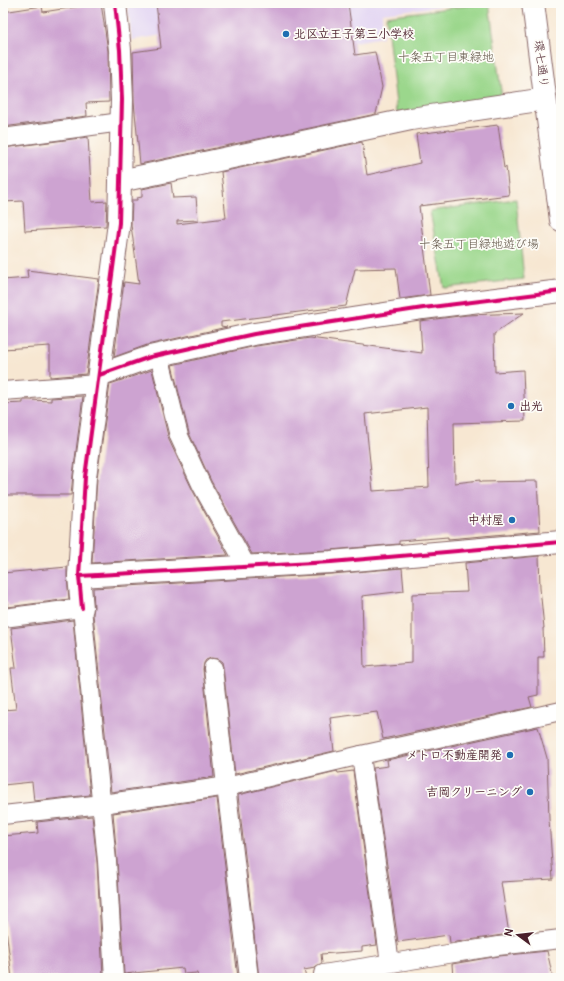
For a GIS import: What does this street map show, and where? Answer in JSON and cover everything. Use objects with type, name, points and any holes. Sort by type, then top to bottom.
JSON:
[{"type":"street","points":[[82,608],[79,576],[85,477],[119,223],[122,100],[120,50],[115,3]]},
{"type":"street","name":"環七通り","points":[[533,3],[561,220]]},
{"type":"street","points":[[120,181],[411,119],[545,99]]},
{"type":"street","points":[[98,380],[150,357],[254,334],[423,308],[561,291]]},
{"type":"street","points":[[79,576],[331,562],[561,542]]},
{"type":"lane","points":[[3,138],[121,122]]},
{"type":"lane","points":[[159,355],[179,436],[202,486],[247,567]]},
{"type":"lane","points":[[3,391],[98,380]]},
{"type":"lane","points":[[3,618],[82,608],[107,861],[114,978]]},
{"type":"lane","points":[[214,668],[226,786],[249,978]]},
{"type":"lane","points":[[3,815],[102,804],[226,786],[561,711]]},
{"type":"lane","points":[[361,755],[390,963]]},
{"type":"lane","points":[[324,978],[323,974],[498,946],[561,939]]},
{"type":"shaded area","name":"北区立王子第三小学校","points":[[127,3],[469,3],[382,13],[383,37],[194,70],[188,31],[132,40]]},
{"type":"green space","name":"十条五丁目東緑地","points":[[489,3],[502,98],[397,113],[386,16]]},
{"type":"green space","name":"十条五丁目緑地遊び場","points":[[516,199],[524,279],[444,288],[430,211]]},
{"type":"building","points":[[101,3],[108,51],[109,102],[86,103],[87,116],[3,127],[3,12],[42,6],[43,12]]},
{"type":"building","points":[[156,3],[348,3],[355,55],[375,52],[382,87],[376,114],[140,164],[134,102],[133,52],[161,48]]},
{"type":"building","points":[[498,125],[504,168],[506,167],[509,195],[419,206],[430,295],[400,299],[396,268],[355,269],[346,306],[221,322],[221,326],[227,327],[147,345],[114,357],[124,282],[139,284],[131,225],[132,200],[137,200],[137,198],[142,197],[142,189],[171,183],[173,198],[196,197],[198,220],[177,221],[177,224],[226,218],[221,172],[362,142],[367,175],[420,163],[416,134]]},
{"type":"building","points":[[88,137],[92,202],[107,201],[106,226],[25,231],[23,201],[3,202],[3,148]]},
{"type":"building","points":[[27,270],[99,279],[86,374],[50,377],[50,346],[3,349],[3,280],[28,278]]},
{"type":"building","points":[[524,313],[494,334],[495,372],[523,370],[525,421],[454,423],[455,483],[480,480],[480,482],[537,481],[540,531],[448,539],[448,537],[399,541],[399,544],[330,550],[252,554],[211,481],[189,433],[172,365],[256,346],[310,338],[422,353],[420,321],[467,315]],"holes":[[[427,407],[429,487],[373,491],[365,414]]]},
{"type":"building","points":[[152,370],[169,440],[193,491],[228,555],[92,563],[97,478],[110,384]]},
{"type":"building","points":[[83,396],[71,495],[3,495],[3,404],[23,403],[23,400],[51,401],[51,398]]},
{"type":"building","points":[[539,556],[540,588],[544,628],[544,657],[538,657],[538,695],[529,697],[532,707],[383,739],[377,712],[330,718],[334,751],[235,774],[222,662],[218,659],[211,658],[206,660],[203,669],[214,777],[111,792],[93,614],[93,588],[332,574],[402,568],[404,591],[362,596],[364,667],[412,663],[412,594],[467,592],[465,563]]},
{"type":"building","points":[[67,567],[69,599],[8,607],[8,603],[3,604],[3,573]]},
{"type":"building","points":[[73,620],[90,795],[34,801],[32,782],[3,785],[3,710],[16,709],[11,668],[16,668],[11,628]]},
{"type":"building","points":[[538,727],[547,758],[553,879],[501,882],[509,934],[450,943],[449,935],[398,942],[373,768],[388,766],[387,760]]},
{"type":"building","points":[[337,771],[338,773],[353,771],[377,945],[362,947],[362,951],[321,954],[322,963],[315,968],[304,970],[306,978],[259,978],[238,795]]},
{"type":"building","points":[[217,798],[238,978],[198,978],[197,973],[184,974],[183,968],[124,974],[113,813]]},
{"type":"building","points":[[92,816],[97,862],[103,977],[12,978],[5,920],[3,921],[3,836],[38,833],[37,822]]},
{"type":"building","points":[[547,951],[553,978],[453,978],[452,964],[499,956]]},
{"type":"cycle path","points":[[82,608],[79,576],[85,477],[119,223],[122,100],[120,50],[115,3]]},
{"type":"cycle path","points":[[99,375],[150,357],[254,334],[423,308],[561,291]]},
{"type":"cycle path","points":[[79,576],[331,562],[561,542]]},
{"type":"place","name":"北区立王子第三小学校","points":[[286,34]]},
{"type":"place","name":"出光","points":[[511,406]]},
{"type":"place","name":"中村屋","points":[[512,520]]},
{"type":"place","name":"メトロ不動産開発","points":[[510,755]]},
{"type":"place","name":"吉岡クリーニング","points":[[530,792]]}]
